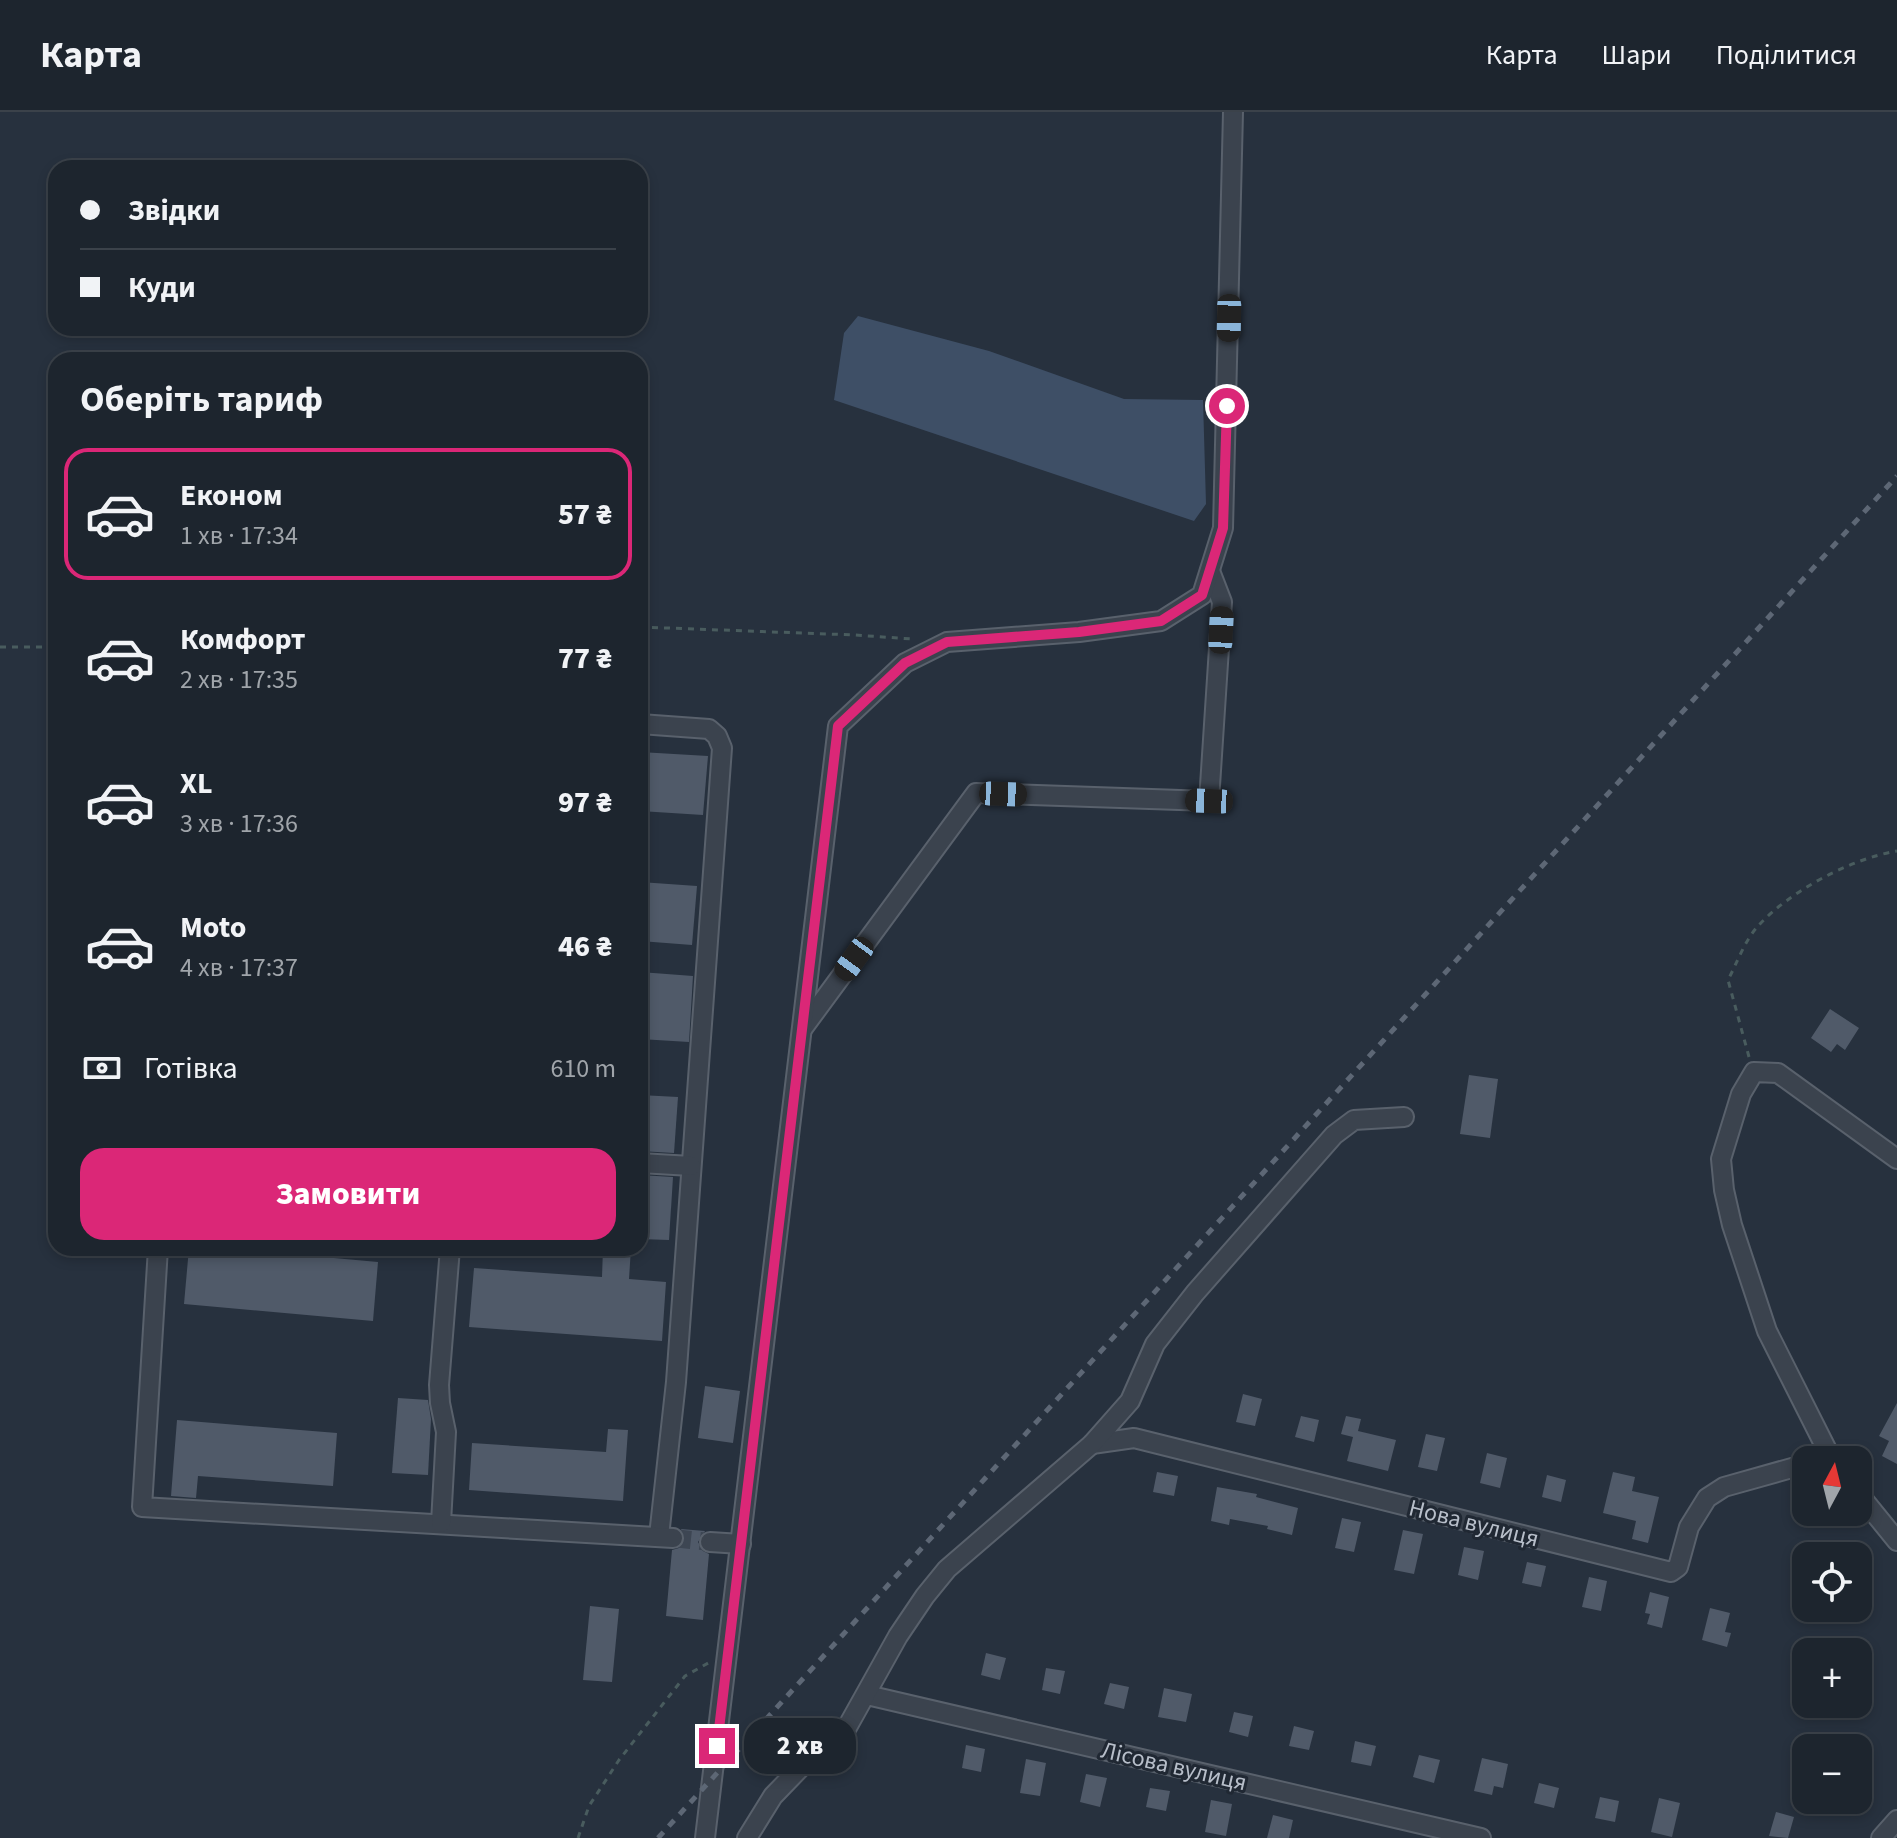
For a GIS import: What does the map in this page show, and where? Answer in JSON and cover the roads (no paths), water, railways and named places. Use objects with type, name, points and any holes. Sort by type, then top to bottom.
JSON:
[{"type":"street","points":[[705,1838],[838,726],[905,663],[947,642],[1079,632],[1161,621],[1202,595],[1223,528],[1233,112]]},
{"type":"street","points":[[802,1030],[976,793],[1209,801],[1222,602],[1210,571]]},
{"type":"street","points":[[158,1256],[142,1507],[666,1537],[722,748],[717,736],[709,729],[648,725]]},
{"type":"street","points":[[1825,1446],[1767,1331],[1732,1225],[1721,1159],[1741,1094],[1754,1072],[1778,1073],[1897,1159]]},
{"type":"street","points":[[747,1838],[773,1796],[803,1765],[845,1731],[898,1636],[947,1569],[1092,1444],[1130,1401],[1155,1344],[1195,1293],[1334,1135],[1354,1120],[1404,1117]]},
{"type":"street","points":[[648,1163],[691,1166]]},
{"type":"street","points":[[441,1523],[446,1432],[439,1385],[449,1256]]},
{"type":"street","points":[[1130,1401],[1134,1438]]},
{"type":"street","name":"Нова вулиця","points":[[1092,1444],[1134,1438],[1671,1572],[1678,1567],[1689,1527],[1707,1498],[1724,1487],[1792,1468]]},
{"type":"street","points":[[1872,1510],[1897,1541]]},
{"type":"street","points":[[710,1542],[741,1544]]},
{"type":"street","name":"Лісова вулиця","points":[[867,1695],[1481,1838]]},
{"type":"street","points":[[1881,1838],[1897,1820]]},
{"type":"water","points":[[858,316],[989,351],[1124,399],[1203,400],[1206,504],[1194,521],[834,400],[844,333]]},
{"type":"tunnel","points":[[673,1538],[710,1542]]},
{"type":"railway","points":[[658,1838],[1897,476]]}]
